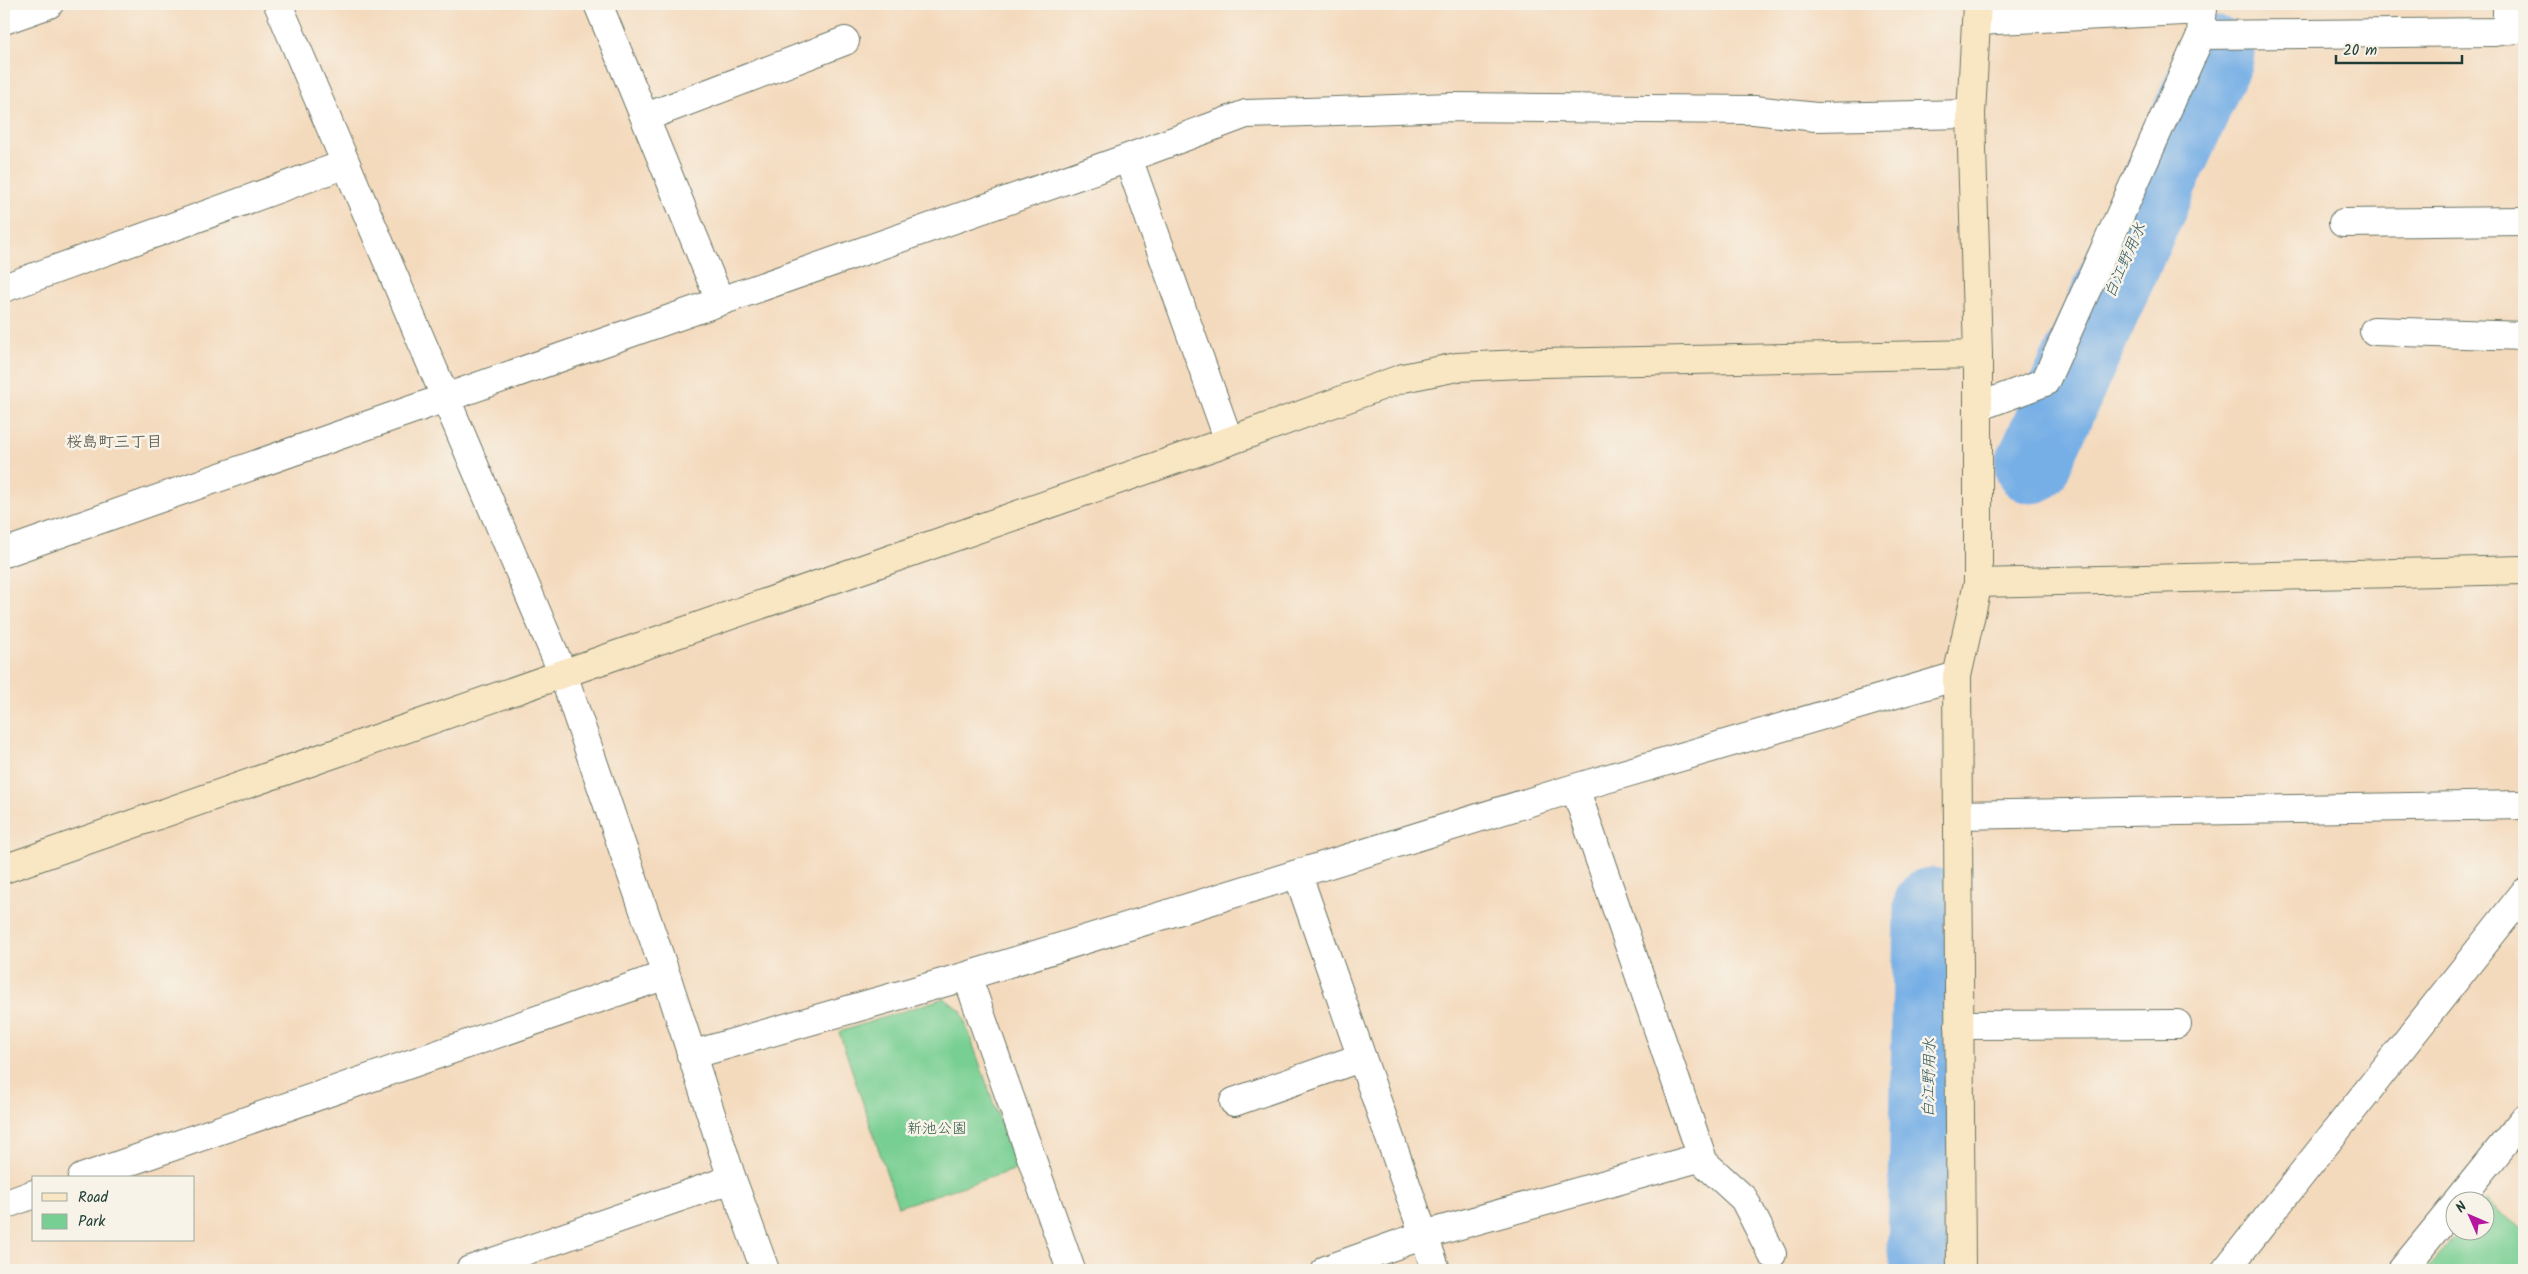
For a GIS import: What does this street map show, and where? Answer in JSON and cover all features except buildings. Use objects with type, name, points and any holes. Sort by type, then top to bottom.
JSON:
[{"type":"street","points":[[4,20],[49,4]]},
{"type":"street","points":[[278,4],[563,674],[666,975],[732,1180],[765,1270]]},
{"type":"street","points":[[598,4],[720,301]]},
{"type":"street","points":[[1961,1270],[1957,676],[1978,583],[1978,354],[1971,114],[1977,12],[2202,16],[2493,32],[2513,20]]},
{"type":"street","points":[[1978,408],[2046,382],[2202,16]]},
{"type":"street","points":[[646,117],[845,41]]},
{"type":"street","points":[[4,553],[1128,158],[1246,114],[1452,107],[1754,110],[1816,117],[1971,114]]},
{"type":"street","points":[[1128,158],[1229,441]]},
{"type":"street","points":[[4,288],[346,164]]},
{"type":"street","points":[[2343,223],[2524,221]]},
{"type":"street","points":[[2374,332],[2524,336]]},
{"type":"street","points":[[4,869],[1229,441],[1403,378],[1457,367],[1543,363],[1978,354]]},
{"type":"street","points":[[1978,583],[2524,570]]},
{"type":"street","points":[[691,1055],[967,976],[1575,788],[1957,676]]},
{"type":"street","points":[[1326,1270],[1424,1235],[1702,1156],[1575,788]]},
{"type":"street","points":[[1958,815],[2524,804]]},
{"type":"street","points":[[1298,875],[1360,1058],[1436,1270]]},
{"type":"street","points":[[2226,1270],[2524,893]]},
{"type":"street","points":[[88,1176],[666,975]]},
{"type":"street","points":[[967,976],[1071,1270]]},
{"type":"street","points":[[1959,1025],[2177,1024]]},
{"type":"street","points":[[1234,1102],[1360,1058]]},
{"type":"street","points":[[2465,1192],[2524,1119]]},
{"type":"street","points":[[1698,1158],[1744,1199],[1772,1254]]},
{"type":"street","points":[[470,1270],[732,1180]]},
{"type":"street","points":[[4,1205],[32,1195]]},
{"type":"street","points":[[2402,1270],[2446,1215]]},
{"type":"green space","name":"新池公園","points":[[944,998],[961,1011],[1017,1169],[898,1207],[839,1032]]},
{"type":"green space","points":[[2496,1209],[2524,1231],[2524,1270],[2426,1270],[2450,1242],[2496,1242]]},
{"type":"waterway","name":"白江野用水","points":[[2032,466],[2217,54]]},
{"type":"waterway","name":"白江野用水","points":[[1925,1251],[1931,905]]},
{"type":"district","name":"桜島町三丁目","points":[[114,441]]}]
